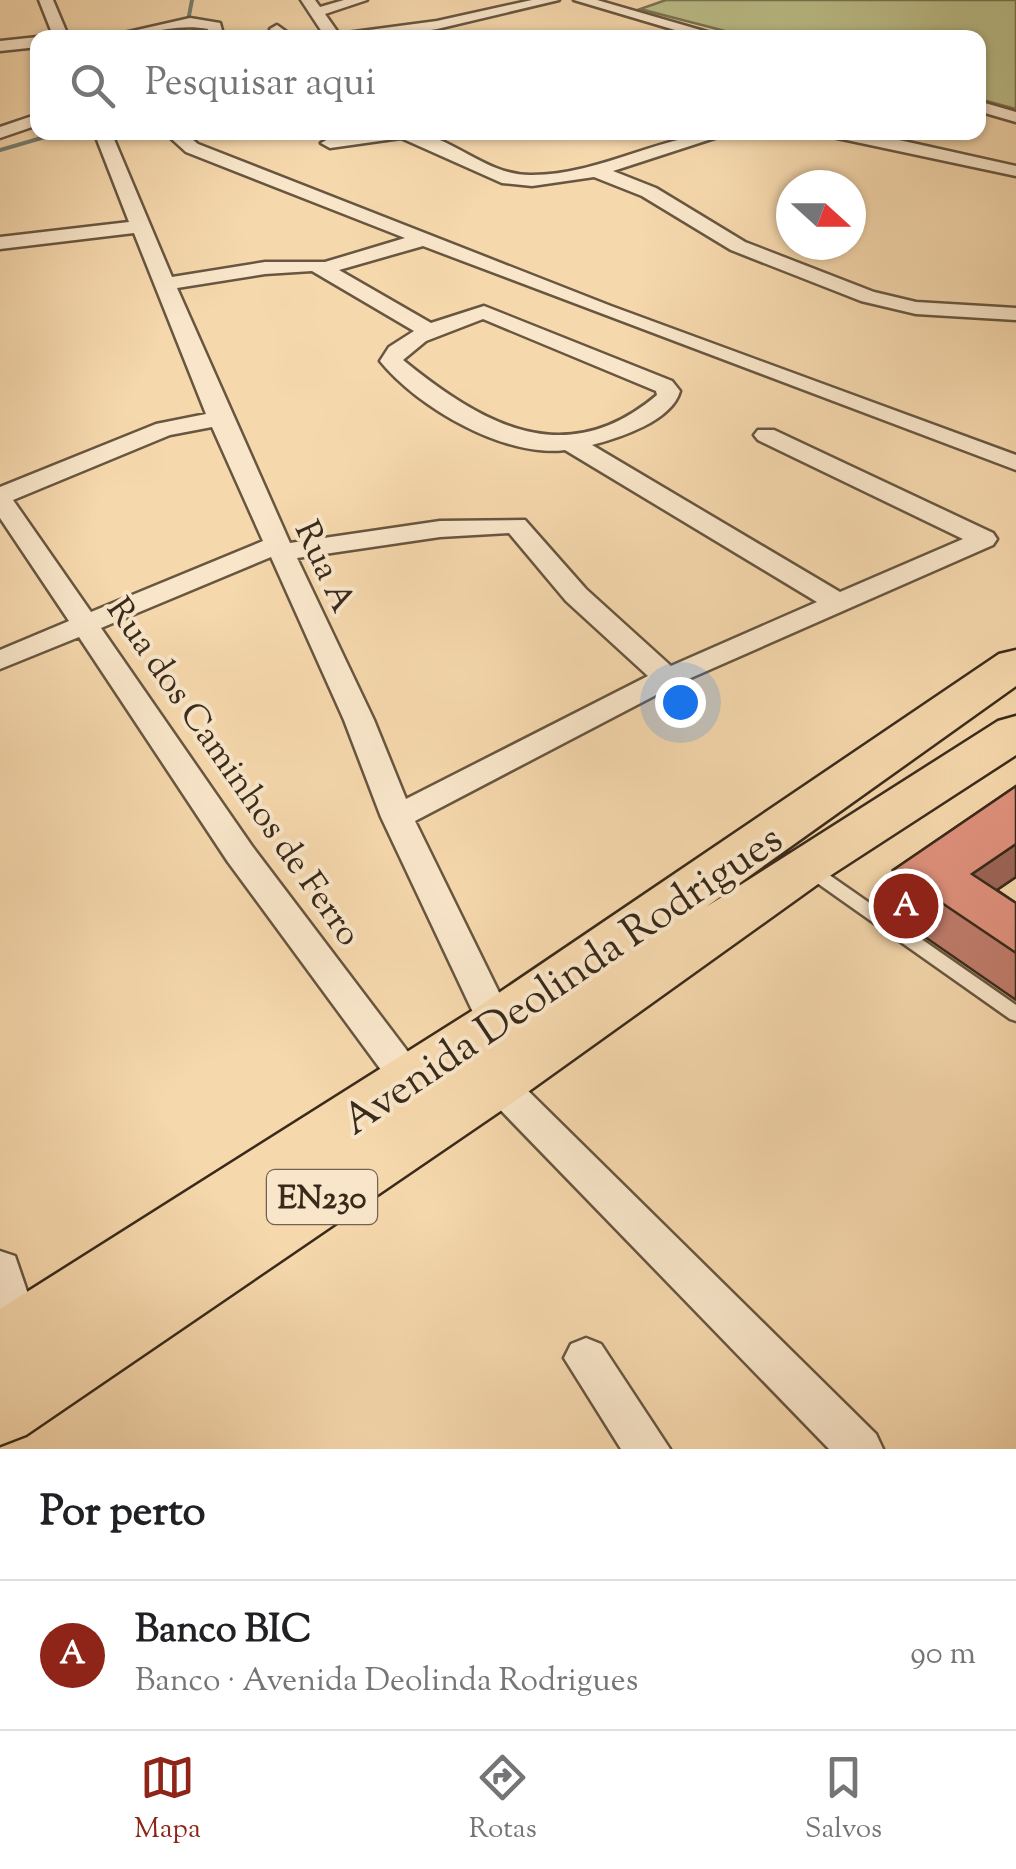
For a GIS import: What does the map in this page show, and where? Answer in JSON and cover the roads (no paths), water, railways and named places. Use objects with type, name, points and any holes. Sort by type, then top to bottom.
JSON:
[{"type":"highway","name":"Avenida Deolinda Rodrigues","points":[[0,1411],[497,1054],[1016,664]]},
{"type":"highway","name":"Avenida Deolinda Rodrigues","points":[[10,1342],[411,1083],[497,1054],[806,866],[1016,732]]},
{"type":"street","points":[[48,0],[59,30]]},
{"type":"street","points":[[182,0],[179,28],[205,23],[216,30]]},
{"type":"street","points":[[330,30],[313,6],[360,0]]},
{"type":"street","points":[[398,30],[552,0]]},
{"type":"street","points":[[581,0],[683,30]]},
{"type":"street","points":[[616,10],[645,0]]},
{"type":"street","points":[[0,46],[30,43]]},
{"type":"street","points":[[986,108],[1016,117]]},
{"type":"street","points":[[0,122],[30,119]]},
{"type":"street","points":[[0,133],[30,121]]},
{"type":"street","name":"Rua A","points":[[105,140],[220,419],[358,720],[497,1054],[860,1449]]},
{"type":"street","points":[[182,140],[192,148],[621,317],[1016,462]]},
{"type":"street","points":[[330,143],[352,140]]},
{"type":"street","points":[[418,140],[512,180],[596,171],[699,140]]},
{"type":"street","points":[[869,140],[1016,171]]},
{"type":"street","points":[[596,171],[648,192],[738,246],[868,297],[916,308],[1016,314]]},
{"type":"street","points":[[0,243],[141,226]]},
{"type":"street","points":[[165,284],[265,268],[324,268],[424,239]]},
{"type":"street","points":[[324,268],[431,332]]},
{"type":"street","points":[[484,312],[494,312],[669,391],[662,404],[640,417],[574,445],[549,446],[510,438],[443,403],[391,362],[402,348],[431,332],[484,312]]},
{"type":"street","points":[[0,498],[164,429],[220,419]]},
{"type":"street","points":[[396,818],[667,678],[984,539],[766,435]]},
{"type":"street","points":[[574,445],[840,604]]},
{"type":"street","name":"Rua dos Caminhos de Ferro","points":[[0,498],[240,854],[411,1083]]},
{"type":"street","points":[[0,660],[86,622],[280,548],[516,524],[576,595],[667,678]]},
{"type":"street","points":[[0,1269],[10,1342]]},
{"type":"street","points":[[586,1358],[647,1449]]},
{"type":"lane","points":[[806,866],[1016,1014]]},
{"type":"waterway","points":[[188,21],[192,0]]},
{"type":"waterway","points":[[0,150],[34,140]]},
{"type":"waterway","points":[[680,333],[746,357]]},
{"type":"place","name":"Banco BIC","points":[[906,906]]}]
